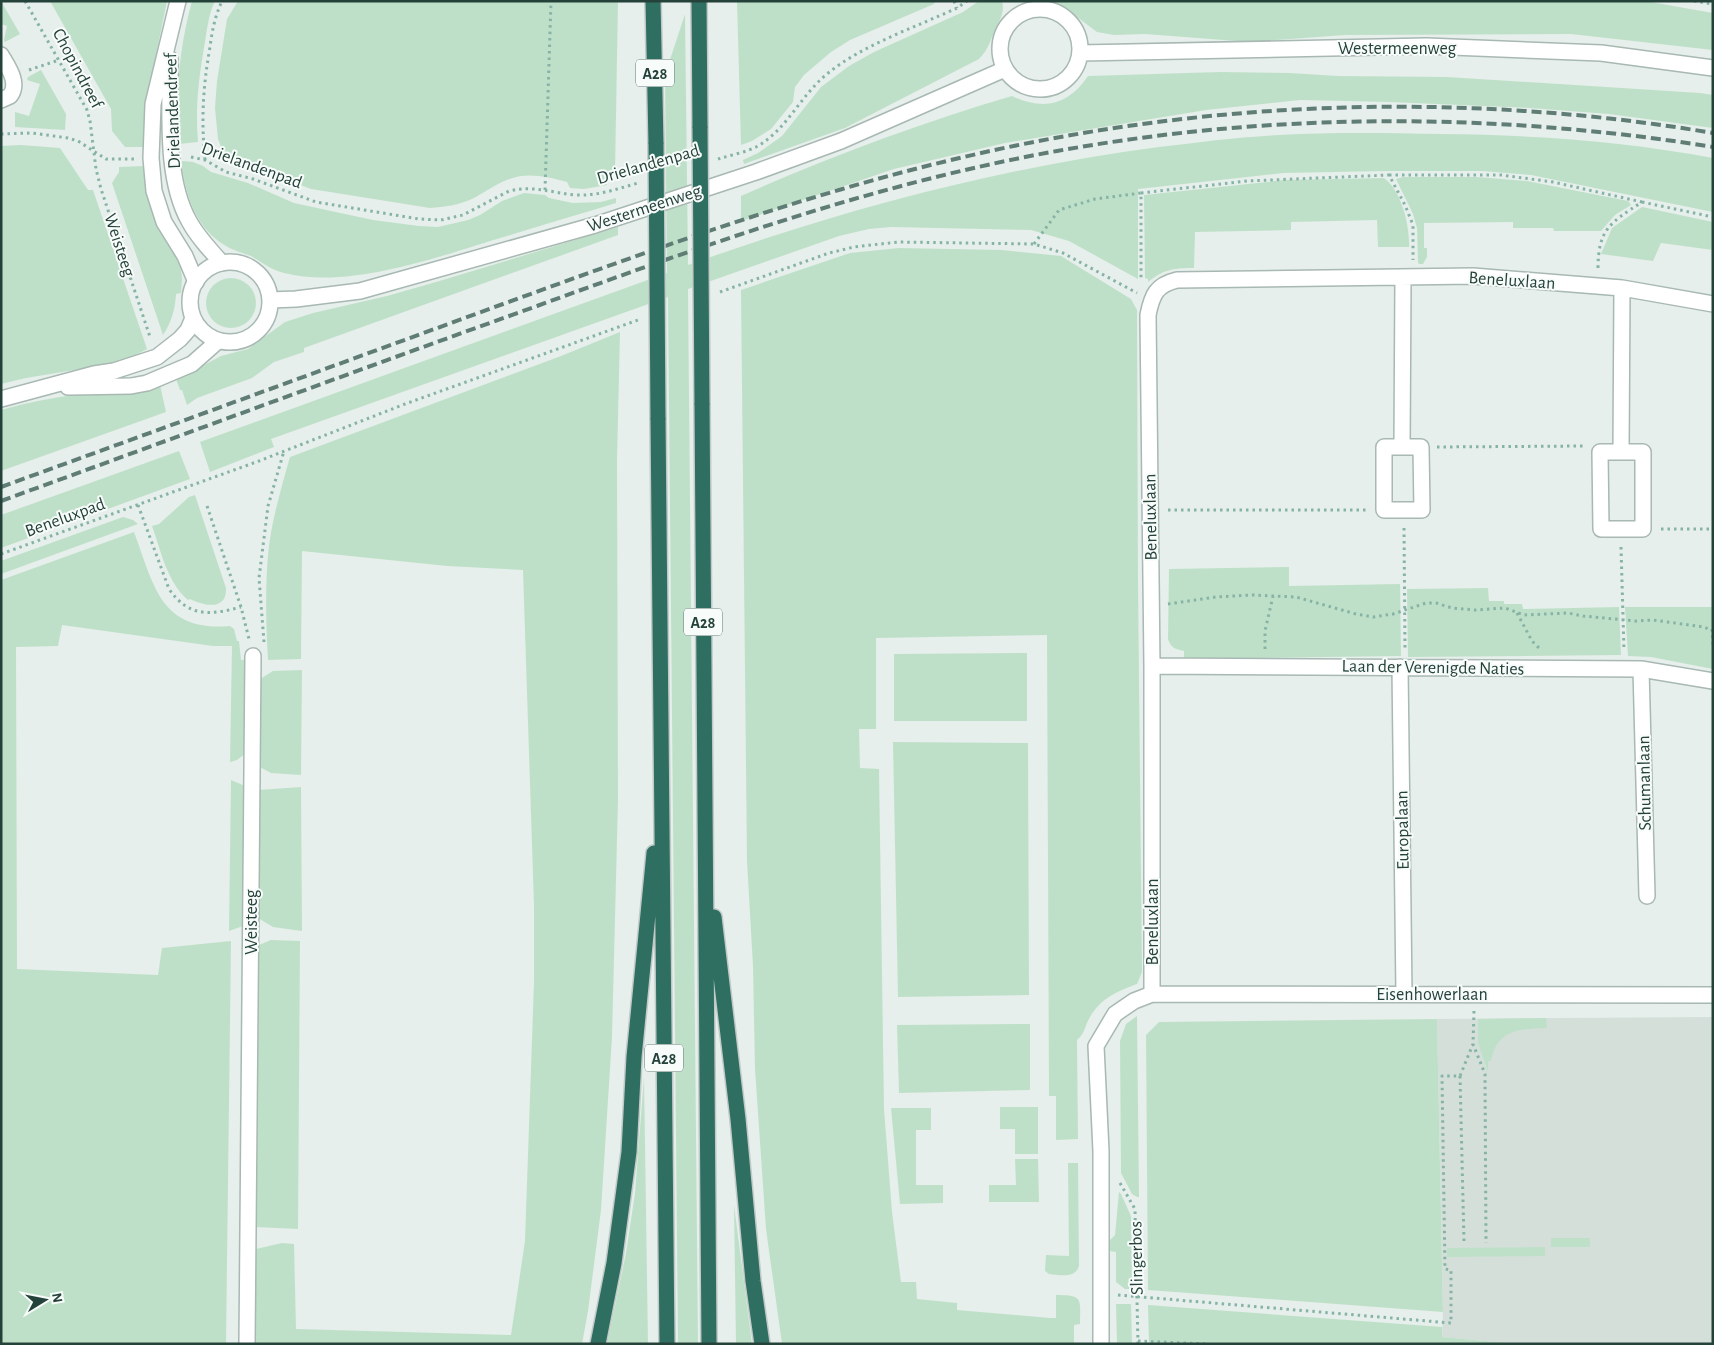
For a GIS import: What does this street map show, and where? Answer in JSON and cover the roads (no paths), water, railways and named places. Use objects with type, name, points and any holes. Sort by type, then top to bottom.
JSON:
[{"type":"highway","name":"A28","points":[[653,1],[656,144],[667,1344]]},
{"type":"highway","name":"A28","points":[[699,1],[709,1344]]},
{"type":"highway","name":"A28","points":[[598,1344],[614,1262],[629,1152],[634,1057],[662,772]]},
{"type":"highway","name":"A28","points":[[705,841],[738,1119],[753,1281],[762,1344]]},
{"type":"street","name":"Drielandendreef","points":[[178,1],[153,104],[151,158],[154,191],[164,222],[185,256],[196,282]]},
{"type":"street","points":[[1021,7],[1056,12],[1069,22],[1078,37],[1080,53],[1076,67],[1067,79],[1054,86],[1040,89],[1026,87],[1014,80],[1004,68],[1000,47],[1006,26],[1021,7]]},
{"type":"street","name":"Drielandendreef","points":[[170,35],[172,158],[177,189],[189,221],[209,249],[222,263]]},
{"type":"street","name":"Westermeenweg","points":[[1080,53],[1427,46],[1600,53],[1713,68]]},
{"type":"street","points":[[1,55],[12,76],[14,87],[10,96],[1,100]]},
{"type":"street","name":"Westermeenweg","points":[[270,300],[296,299],[360,291],[595,225],[756,172],[841,141],[1004,68]]},
{"type":"street","points":[[232,262],[241,264],[258,273],[268,290],[270,300],[270,311],[266,322],[259,330],[250,338],[240,342],[229,343],[207,336],[199,328],[193,318],[190,300],[196,282],[206,270],[222,263],[232,262]]},
{"type":"street","name":"Beneluxlaan","points":[[1152,994],[1152,666],[1148,315],[1151,300],[1157,290],[1167,283],[1177,280],[1474,276],[1622,288],[1713,304]]},
{"type":"street","points":[[1402,447],[1408,277]]},
{"type":"street","points":[[1621,452],[1622,288]]},
{"type":"street","points":[[1,399],[94,374],[114,371],[157,357],[180,339],[188,330],[193,318]]},
{"type":"street","points":[[49,387],[131,386],[148,383],[192,364],[218,341]]},
{"type":"street","points":[[1384,447],[1402,447],[1421,447],[1422,510],[1384,510],[1384,447]]},
{"type":"street","points":[[1600,452],[1621,452],[1643,452],[1643,529],[1600,529],[1600,452]]},
{"type":"street","name":"Weisteeg","points":[[247,1344],[252,656]]},
{"type":"street","name":"Laan der Verenigde Naties","points":[[1152,666],[1641,669],[1713,681]]},
{"type":"street","name":"Europalaan","points":[[1403,667],[1404,994]]},
{"type":"street","name":"Schumanlaan","points":[[1641,669],[1647,896]]},
{"type":"street","name":"Eisenhowerlaan","points":[[1152,994],[1713,994]]},
{"type":"street","name":"Slingerbos","points":[[1101,1344],[1102,1151],[1096,1046],[1115,1014],[1134,1001],[1152,994]]},
{"type":"railway","points":[[1,487],[711,230],[851,186],[994,150],[1146,123],[1227,114],[1389,107],[1470,108],[1552,113],[1632,121],[1713,133]]},
{"type":"railway","points":[[1,501],[729,238],[859,198],[990,164],[1139,138],[1220,129],[1302,123],[1385,121],[1549,127],[1713,147]]}]
